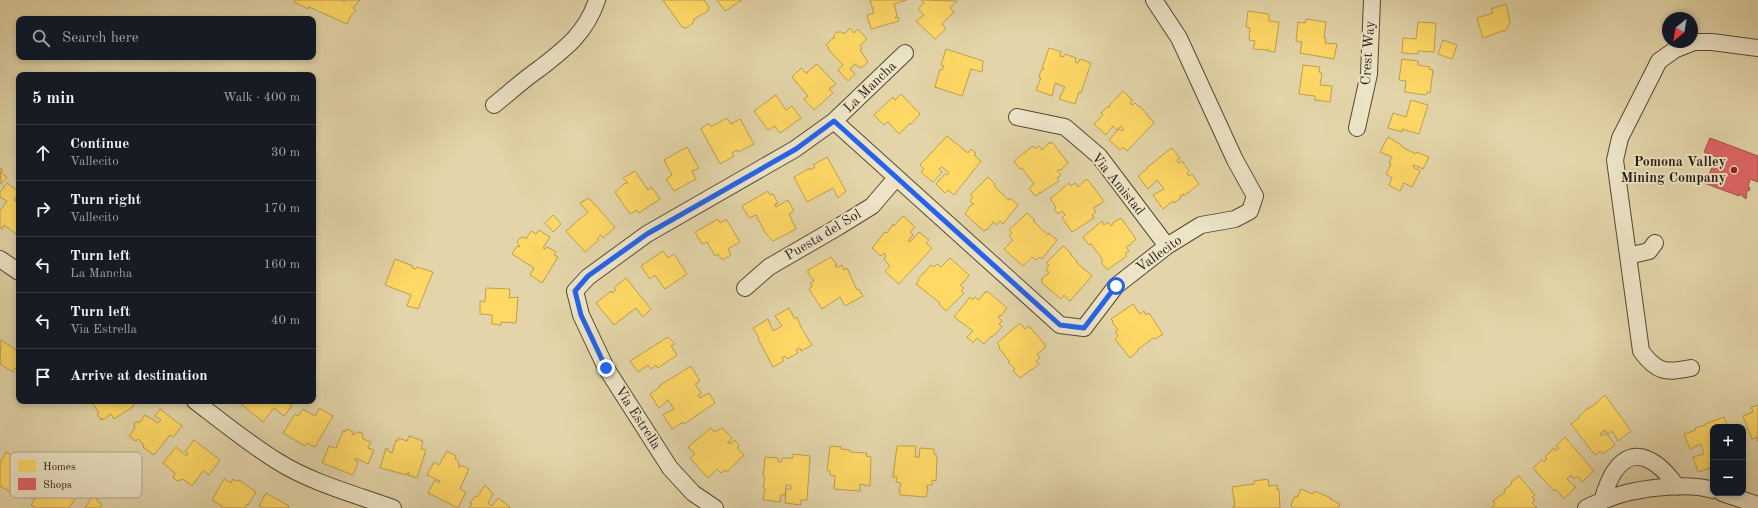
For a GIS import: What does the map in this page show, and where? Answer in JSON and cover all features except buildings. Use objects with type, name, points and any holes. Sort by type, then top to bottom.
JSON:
[{"type":"street","points":[[494,105],[558,55],[577,37],[592,15],[597,0]]},
{"type":"street","name":"Vallecito","points":[[834,121],[1060,325],[1084,328],[1116,286],[1167,246],[1201,224],[1235,219],[1250,211],[1255,196],[1235,160],[1179,38],[1154,0]]},
{"type":"street","name":"Crest Way","points":[[1357,128],[1369,74],[1372,0]]},
{"type":"street","points":[[1691,368],[1665,371],[1650,364],[1641,351],[1615,160],[1620,138],[1659,61],[1676,49],[1694,42],[1712,42],[1758,48]]},
{"type":"street","name":"La Mancha","points":[[575,291],[588,276],[647,234],[796,149],[834,121],[905,53]]},
{"type":"street","name":"Via Amistad","points":[[1017,117],[1065,127],[1099,156],[1167,246]]},
{"type":"street","name":"Puesta del Sol","points":[[745,288],[769,267],[872,206],[896,178]]},
{"type":"street","points":[[1628,256],[1649,251],[1656,243]]},
{"type":"street","points":[[0,259],[16,270]]},
{"type":"street","name":"Via Estrella","points":[[575,291],[581,315],[606,368],[670,468],[694,493],[715,508]]},
{"type":"street","points":[[199,404],[277,461],[305,476],[334,488],[393,508]]},
{"type":"street","points":[[1602,501],[1614,472],[1620,464],[1632,458],[1649,460],[1662,468],[1676,487]]},
{"type":"street","points":[[1586,508],[1630,492],[1676,487],[1705,487],[1710,489]]},
{"type":"street","points":[[1734,496],[1757,502]]},
{"type":"place","name":"Pomona Valley Mining Company","points":[[1734,170]]},
{"type":"route","points":[[606,368],[581,315],[575,291],[588,276],[647,234],[796,149],[834,121],[1060,325],[1084,328],[1116,286]]}]
